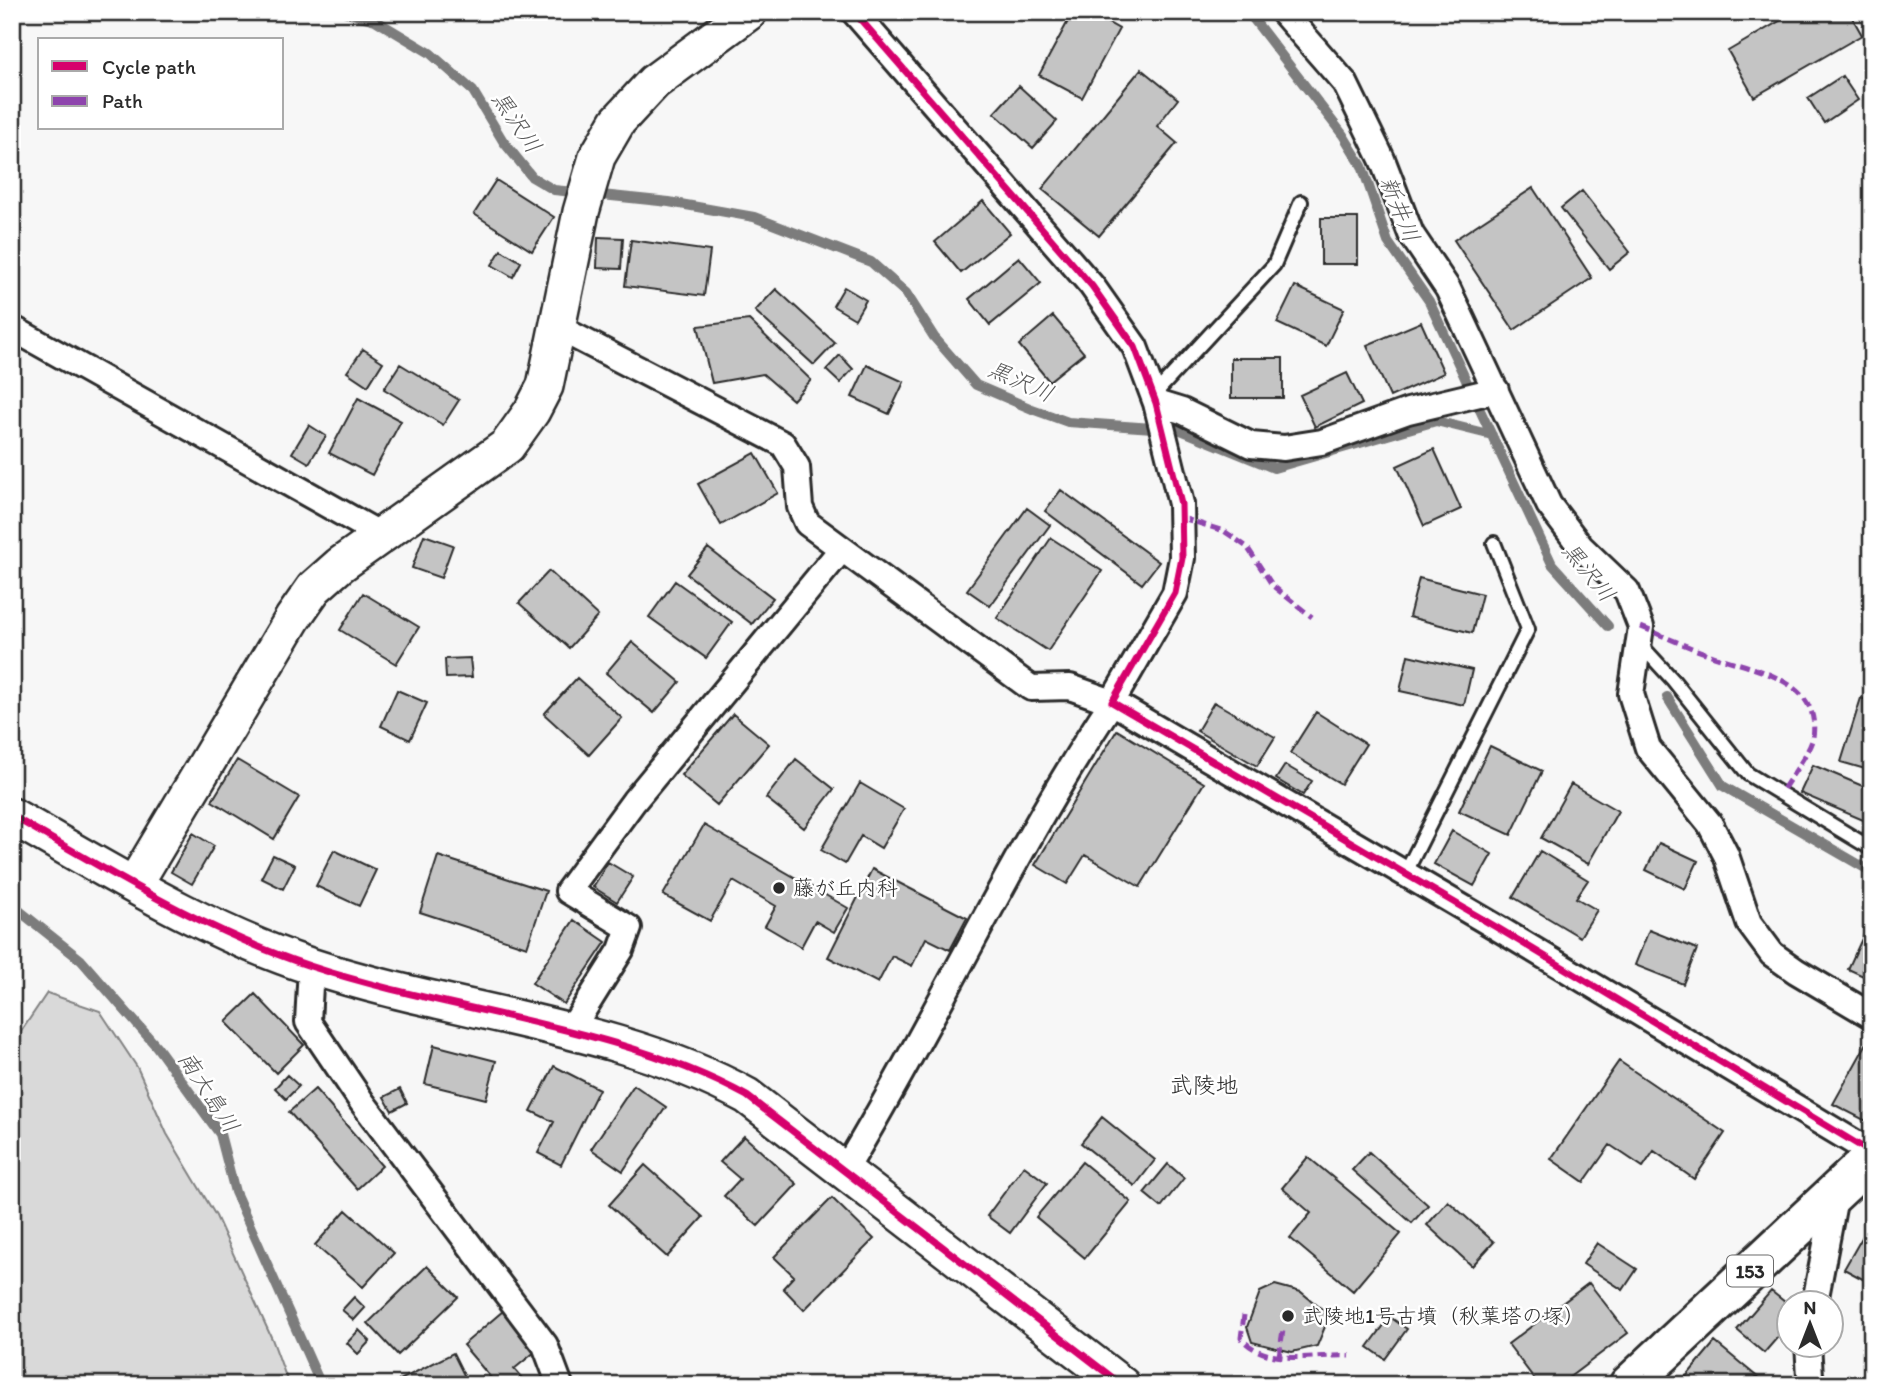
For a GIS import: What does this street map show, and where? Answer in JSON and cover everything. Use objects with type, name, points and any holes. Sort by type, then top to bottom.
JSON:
[{"type":"highway","name":"153","points":[[1629,1385],[1872,1156]]},
{"type":"street","points":[[134,885],[314,588],[381,535],[507,446],[532,411],[545,386],[581,212],[597,157],[618,121],[654,82],[749,12]]},
{"type":"street","points":[[845,1170],[888,1099],[1066,772],[1112,702],[1175,593],[1182,558],[1181,503],[1155,399],[1135,347],[1092,286],[854,12]]},
{"type":"street","points":[[1283,12],[1345,83],[1382,159],[1411,234],[1448,289],[1549,505],[1581,547],[1627,591],[1641,627],[1631,694],[1648,748],[1710,824],[1726,855],[1749,923],[1772,954],[1872,1016]]},
{"type":"street","points":[[12,328],[381,535]]},
{"type":"street","points":[[559,328],[782,443],[797,467],[800,507],[807,523],[1031,688],[1070,687],[1112,702],[1405,874],[1872,1156]]},
{"type":"street","points":[[1155,399],[1251,445],[1284,448],[1322,442],[1408,411],[1496,390]]},
{"type":"street","points":[[569,1033],[621,950],[629,928],[568,891],[634,802],[841,550]]},
{"type":"street","points":[[12,816],[229,936],[311,967],[446,1004],[662,1056],[704,1072],[747,1096],[1122,1385]]},
{"type":"street","points":[[311,967],[308,1022],[362,1102],[545,1345],[560,1385]]},
{"type":"street","points":[[1818,1288],[1836,1192]]},
{"type":"street","points":[[1809,1358],[1810,1376],[1814,1385]]},
{"type":"lane","points":[[1155,399],[1274,265],[1301,202]]},
{"type":"lane","points":[[1405,874],[1528,629],[1494,543]]},
{"type":"lane","points":[[1639,643],[1748,774],[1872,849]]},
{"type":"shaded area","points":[[47,993],[100,1011],[137,1067],[167,1134],[216,1216],[272,1339],[289,1385],[12,1385],[12,1045]]},
{"type":"building","points":[[1073,12],[1089,12],[1119,29],[1082,98],[1039,75]]},
{"type":"building","points":[[1795,12],[1849,12],[1862,35],[1754,97],[1728,51]]},
{"type":"building","points":[[1141,69],[1178,99],[1157,126],[1177,143],[1099,236],[1042,189]]},
{"type":"building","points":[[1842,76],[1858,100],[1824,123],[1808,98]]},
{"type":"building","points":[[1019,86],[1057,121],[1033,148],[994,113]]},
{"type":"building","points":[[496,180],[554,217],[532,251],[474,214]]},
{"type":"building","points":[[1533,188],[1592,278],[1514,330],[1454,240]]},
{"type":"building","points":[[1582,191],[1630,252],[1609,269],[1561,208]]},
{"type":"building","points":[[983,201],[1010,233],[961,273],[935,242]]},
{"type":"building","points":[[1321,218],[1358,218],[1358,264],[1321,264]]},
{"type":"building","points":[[598,237],[623,238],[621,269],[597,268]]},
{"type":"building","points":[[631,240],[710,251],[704,296],[625,286]]},
{"type":"building","points":[[501,250],[521,262],[513,277],[492,265]]},
{"type":"building","points":[[1019,257],[1041,283],[990,325],[969,299]]},
{"type":"building","points":[[1295,286],[1344,309],[1326,346],[1277,323]]},
{"type":"building","points":[[844,287],[866,300],[855,319],[833,306]]},
{"type":"building","points":[[776,289],[835,343],[814,365],[755,311]]},
{"type":"building","points":[[1053,316],[1084,353],[1049,381],[1019,345]]},
{"type":"building","points":[[749,320],[811,380],[793,400],[763,374],[712,383],[698,326]]},
{"type":"building","points":[[1421,322],[1444,373],[1390,397],[1367,345]]},
{"type":"building","points":[[363,349],[383,362],[368,386],[347,372]]},
{"type":"building","points":[[840,355],[853,369],[840,383],[826,370]]},
{"type":"building","points":[[1231,358],[1283,358],[1283,398],[1231,398]]},
{"type":"building","points":[[400,364],[459,400],[443,425],[384,389]]},
{"type":"building","points":[[867,365],[904,382],[889,414],[852,397]]},
{"type":"building","points":[[1347,373],[1362,404],[1315,427],[1300,395]]},
{"type":"building","points":[[358,398],[401,421],[372,475],[329,453]]},
{"type":"building","points":[[309,425],[326,436],[309,463],[292,453]]},
{"type":"building","points":[[1434,449],[1461,509],[1424,526],[1397,466]]},
{"type":"building","points":[[755,453],[778,493],[721,525],[698,484]]},
{"type":"building","points":[[1061,490],[1159,562],[1142,584],[1045,511]]},
{"type":"building","points":[[1027,508],[1050,525],[990,606],[967,590]]},
{"type":"building","points":[[424,535],[453,545],[441,578],[412,568]]},
{"type":"building","points":[[1051,538],[1102,571],[1048,651],[997,618]]},
{"type":"building","points":[[708,548],[773,598],[752,624],[687,574]]},
{"type":"building","points":[[549,571],[598,616],[569,648],[519,603]]},
{"type":"building","points":[[1419,578],[1482,594],[1472,633],[1409,617]]},
{"type":"building","points":[[675,581],[732,622],[706,658],[649,617]]},
{"type":"building","points":[[363,593],[419,627],[396,664],[340,630]]},
{"type":"building","points":[[632,642],[680,682],[654,713],[606,673]]},
{"type":"building","points":[[1408,655],[1472,670],[1464,705],[1400,691]]},
{"type":"building","points":[[470,658],[472,677],[446,678],[445,659]]},
{"type":"building","points":[[577,678],[622,718],[589,755],[544,714]]},
{"type":"building","points":[[397,690],[427,703],[410,740],[381,726]]},
{"type":"building","points":[[1861,698],[1872,702],[1872,771],[1841,762]]},
{"type":"building","points":[[1214,702],[1275,737],[1257,766],[1197,731]]},
{"type":"building","points":[[1316,712],[1366,744],[1341,784],[1290,753]]},
{"type":"building","points":[[733,714],[769,744],[717,805],[681,775]]},
{"type":"building","points":[[1117,730],[1204,783],[1140,887],[1085,855],[1067,884],[1035,865]]},
{"type":"building","points":[[1490,746],[1542,771],[1511,835],[1459,811]]},
{"type":"building","points":[[796,759],[834,789],[804,828],[766,798]]},
{"type":"building","points":[[237,760],[299,797],[274,839],[212,801]]},
{"type":"building","points":[[1285,765],[1312,781],[1303,795],[1276,779]]},
{"type":"building","points":[[1813,765],[1872,790],[1872,837],[1863,833],[1868,822],[1800,793]]},
{"type":"building","points":[[860,783],[904,809],[881,848],[861,836],[845,864],[821,850]]},
{"type":"building","points":[[1571,784],[1618,811],[1588,864],[1541,838]]},
{"type":"building","name":"藤が丘内科","points":[[704,825],[848,908],[834,932],[815,921],[801,947],[765,926],[776,906],[733,881],[710,921],[663,895]]},
{"type":"building","points":[[1452,831],[1492,854],[1474,886],[1434,864]]},
{"type":"building","points":[[193,833],[214,846],[192,884],[171,872]]},
{"type":"building","points":[[1659,843],[1698,861],[1685,889],[1646,870]]},
{"type":"building","points":[[334,850],[376,870],[359,906],[316,886]]},
{"type":"building","points":[[1540,851],[1588,880],[1576,898],[1597,910],[1580,937],[1513,897]]},
{"type":"building","points":[[273,855],[295,865],[283,889],[261,878]]},
{"type":"building","points":[[438,856],[546,891],[527,947],[420,912]]},
{"type":"building","points":[[608,862],[633,877],[617,902],[593,887]]},
{"type":"building","points":[[872,869],[967,918],[950,950],[926,938],[912,966],[892,956],[878,983],[828,957]]},
{"type":"building","points":[[1872,917],[1872,980],[1848,969]]},
{"type":"building","points":[[574,920],[606,942],[564,1004],[532,983]]},
{"type":"building","points":[[1649,930],[1697,949],[1683,984],[1635,965]]},
{"type":"building","points":[[255,994],[304,1045],[276,1073],[226,1022]]},
{"type":"building","points":[[1868,1041],[1872,1043],[1872,1114],[1868,1122],[1833,1104]]},
{"type":"building","points":[[434,1045],[496,1061],[486,1099],[425,1084]]},
{"type":"building","points":[[1619,1061],[1725,1133],[1694,1179],[1654,1151],[1643,1167],[1610,1145],[1584,1182],[1551,1159]]},
{"type":"building","points":[[554,1066],[599,1089],[561,1165],[538,1153],[554,1122],[531,1111]]},
{"type":"building","points":[[287,1075],[299,1086],[286,1099],[275,1088]]},
{"type":"building","points":[[634,1085],[666,1107],[623,1171],[591,1149]]},
{"type":"building","points":[[315,1089],[382,1166],[357,1189],[289,1112]]},
{"type":"building","points":[[400,1089],[407,1103],[392,1111],[384,1097]]},
{"type":"building","points":[[1102,1117],[1155,1160],[1135,1186],[1081,1143]]},
{"type":"building","points":[[744,1136],[797,1184],[758,1226],[724,1196],[740,1179],[720,1162]]},
{"type":"building","points":[[1369,1152],[1428,1205],[1412,1223],[1352,1170]]},
{"type":"building","points":[[1308,1157],[1401,1234],[1353,1291],[1290,1238],[1311,1213],[1282,1188]]},
{"type":"building","points":[[1082,1162],[1131,1202],[1085,1258],[1036,1217]]},
{"type":"building","points":[[1168,1164],[1184,1178],[1161,1207],[1144,1193]]},
{"type":"building","points":[[645,1165],[703,1217],[667,1257],[609,1205]]},
{"type":"building","points":[[1024,1166],[1047,1183],[1010,1233],[987,1216]]},
{"type":"building","points":[[832,1198],[874,1239],[804,1310],[783,1288],[794,1276],[774,1257]]},
{"type":"building","points":[[1448,1201],[1494,1242],[1472,1266],[1427,1225]]},
{"type":"building","points":[[346,1210],[394,1253],[363,1287],[315,1245]]},
{"type":"building","points":[[1872,1220],[1872,1284],[1844,1269]]},
{"type":"building","points":[[1597,1243],[1637,1269],[1623,1290],[1583,1264]]},
{"type":"building","points":[[427,1266],[458,1297],[398,1355],[368,1323]]},
{"type":"building","points":[[1589,1283],[1628,1333],[1559,1385],[1539,1385],[1508,1344]]},
{"type":"building","name":"武陵地1号古墳（秋葉塔の塚）","points":[[1275,1285],[1301,1292],[1323,1310],[1327,1322],[1317,1346],[1292,1352],[1252,1342],[1247,1327],[1260,1292]]},
{"type":"building","points":[[1771,1291],[1776,1295],[1776,1339],[1764,1353],[1737,1330]]},
{"type":"building","points":[[354,1297],[365,1308],[354,1320],[342,1310]]},
{"type":"building","points":[[503,1311],[536,1351],[514,1369],[528,1385],[497,1385],[463,1345]]},
{"type":"building","points":[[1390,1317],[1407,1329],[1385,1359],[1368,1347]]},
{"type":"building","points":[[359,1330],[370,1341],[358,1354],[347,1343]]},
{"type":"building","points":[[1715,1342],[1767,1385],[1679,1385]]},
{"type":"building","points":[[453,1353],[469,1385],[400,1385],[398,1381]]},
{"type":"waterway","name":"黒沢川","points":[[346,12],[375,20],[430,53],[473,91],[503,141],[532,177],[554,190],[669,202],[754,217],[871,262],[906,293],[934,337],[976,385],[1032,409],[1068,422],[1181,430],[1274,468],[1436,421],[1492,435]]},
{"type":"waterway","name":"新井川","points":[[1248,12],[1343,135],[1362,166],[1388,242],[1429,301],[1552,564],[1608,626]]},
{"type":"waterway","name":"黒沢川","points":[[1667,697],[1723,786],[1872,872]]},
{"type":"waterway","name":"南大島川","points":[[12,905],[81,960],[157,1047],[220,1134],[235,1192],[321,1385]]},
{"type":"marked path","points":[[1182,518],[1224,531],[1247,547],[1273,586],[1312,617]]},
{"type":"marked path","points":[[1641,627],[1702,652],[1763,672],[1795,689],[1806,702],[1813,717],[1813,737],[1804,758],[1781,793]]},
{"type":"marked path","points":[[1244,1315],[1241,1338],[1264,1353],[1292,1358],[1350,1356]]},
{"type":"marked path","points":[[1279,1356],[1283,1330]]},
{"type":"cycle path","points":[[854,12],[1092,286],[1135,347],[1156,403],[1181,504],[1182,558],[1175,593],[1112,702],[1496,927],[1872,1153]]},
{"type":"cycle path","points":[[12,816],[195,918],[271,952],[364,982],[533,1022],[644,1052],[697,1072],[747,1096],[1122,1385]]},
{"type":"place","name":"藤が丘内科","points":[[779,888]]},
{"type":"place","name":"武陵地1号古墳（秋葉塔の塚）","points":[[1288,1316]]},
{"type":"district","name":"武陵地","points":[[1204,1085]]}]
